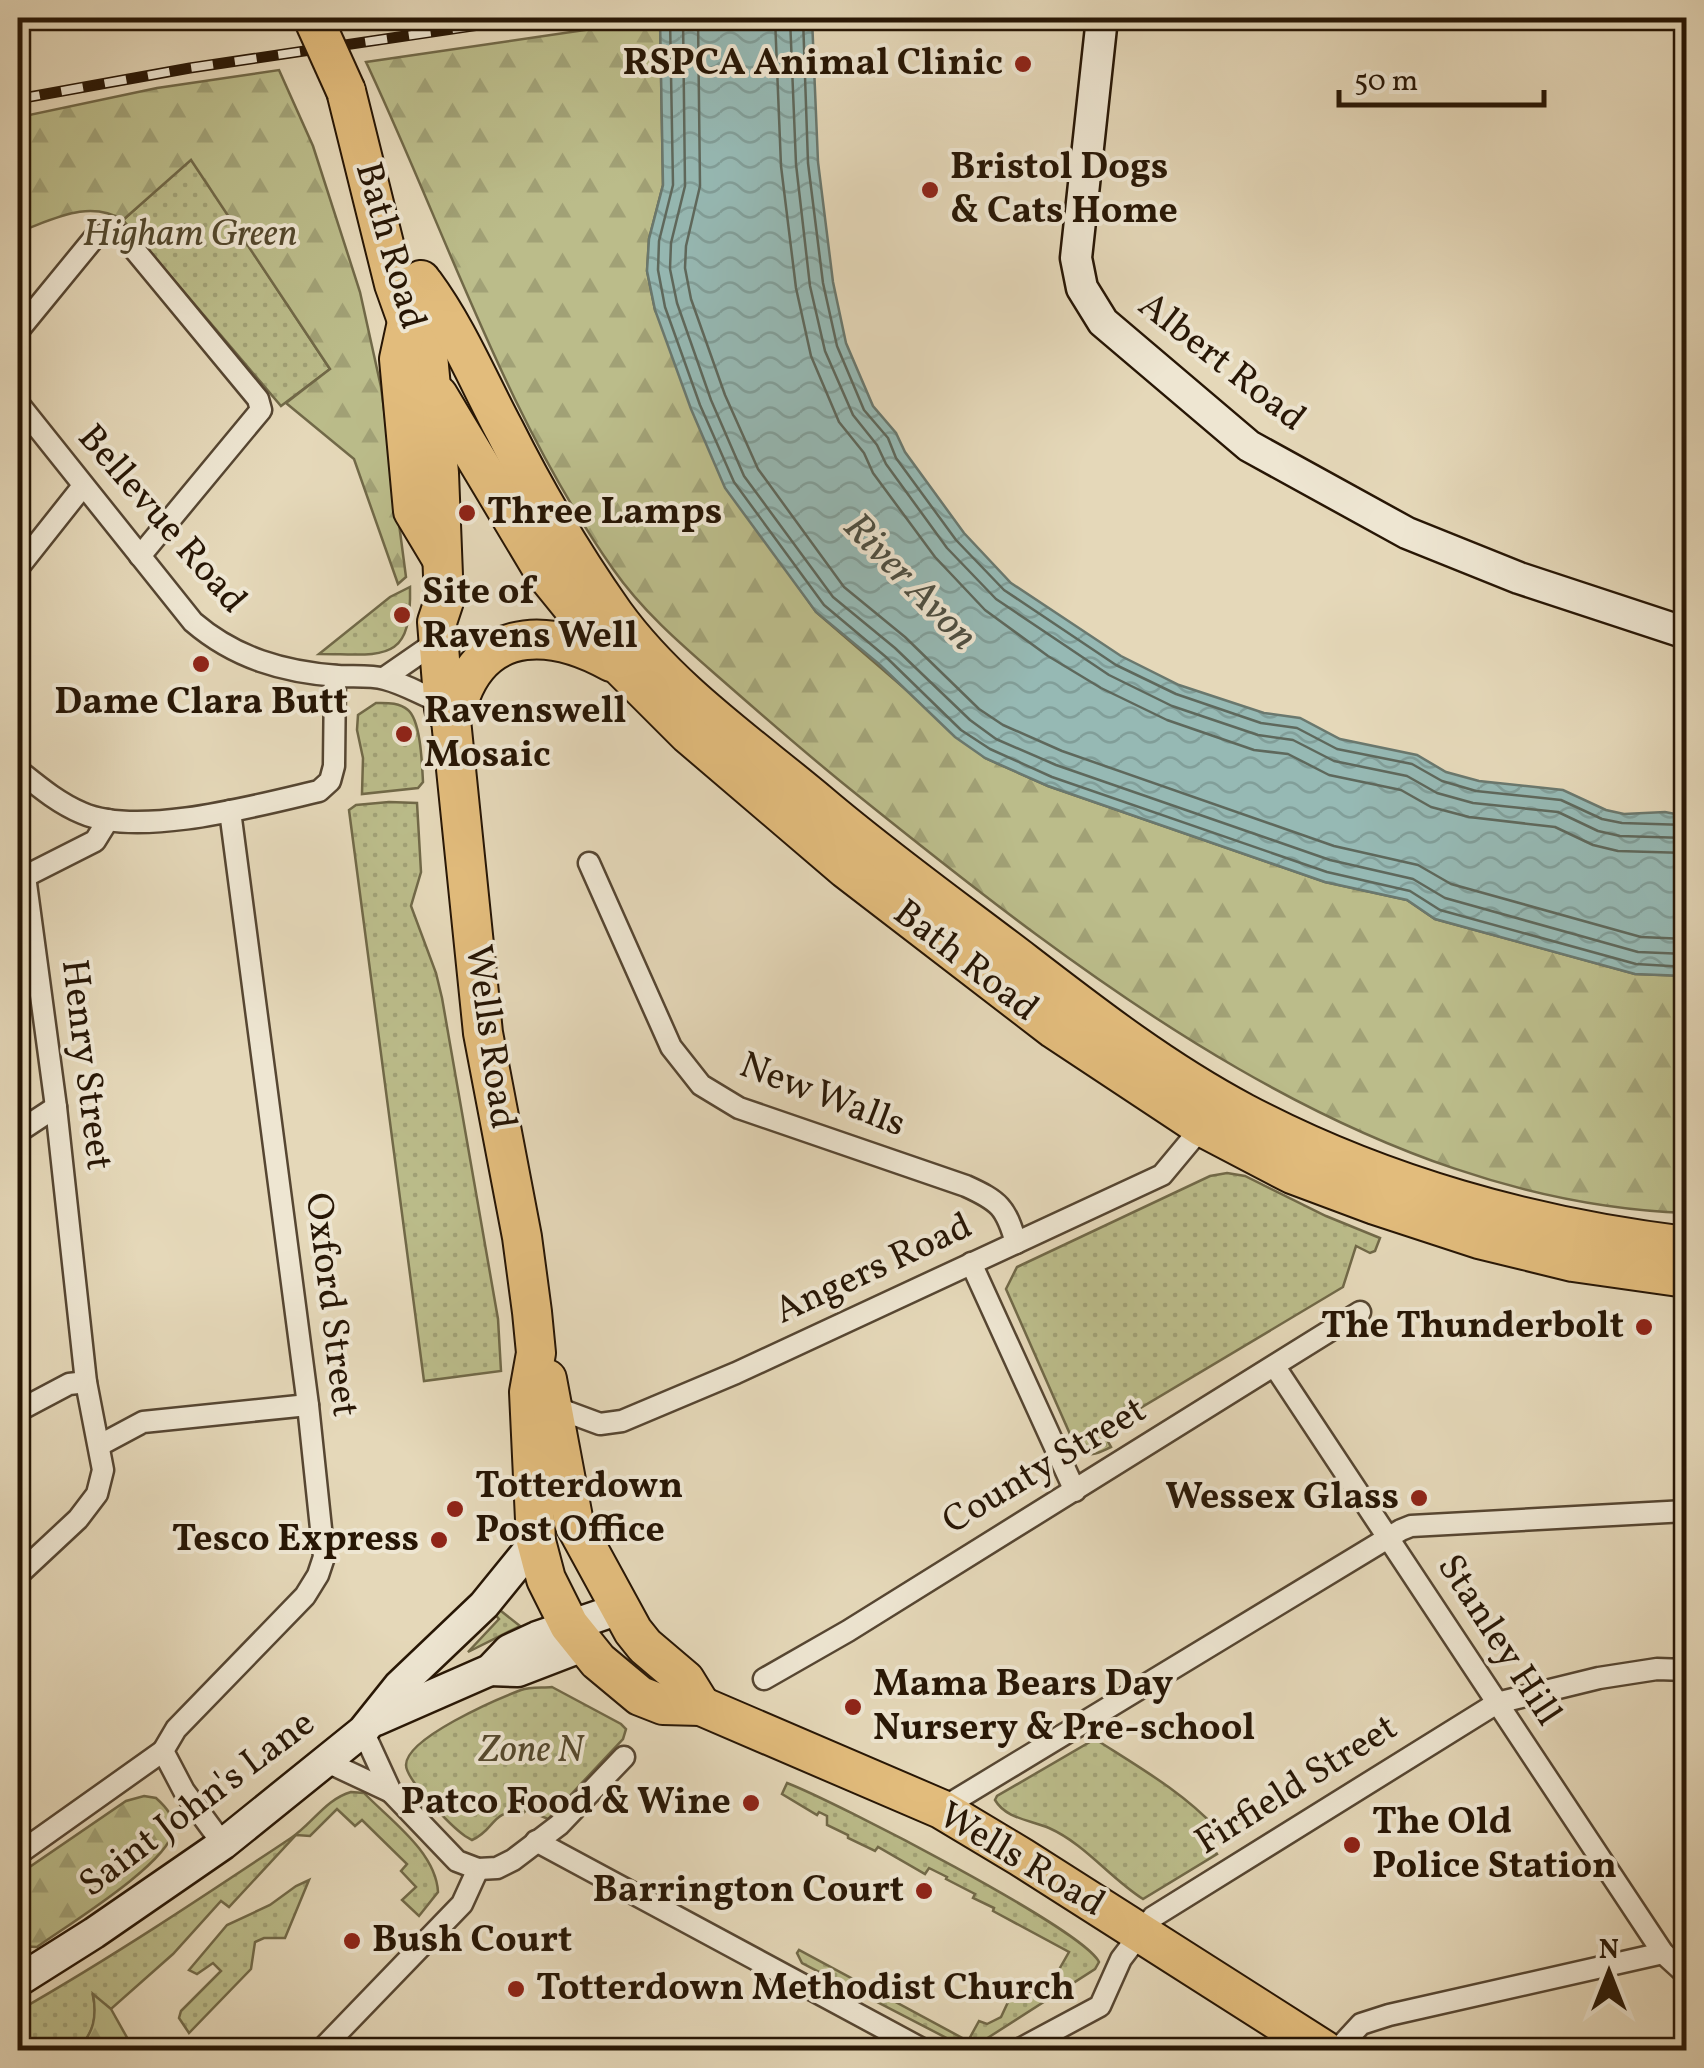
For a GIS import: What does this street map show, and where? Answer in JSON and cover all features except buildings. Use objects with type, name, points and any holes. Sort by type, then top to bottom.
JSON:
[{"type":"highway","name":"Bath Road","points":[[313,18],[385,174],[422,280],[432,379]]},
{"type":"highway","name":"Bath Road","points":[[350,101],[384,248],[407,322],[440,400],[544,572],[622,668],[688,734],[846,870],[1023,1007],[1202,1127],[1292,1174],[1398,1214],[1573,1262],[1686,1278]]},
{"type":"highway","name":"Bath Road","points":[[422,280],[446,313],[560,530],[614,615],[651,661],[881,855],[1129,1043],[1244,1113],[1384,1175],[1540,1222],[1603,1236],[1686,1246]]},
{"type":"highway","points":[[407,322],[399,359],[414,512],[442,558]]},
{"type":"highway","name":"Wells Road","points":[[432,379],[444,600],[438,640],[452,706],[484,1033],[522,1238],[536,1353],[530,1392],[536,1540],[546,1578],[592,1624],[645,1646],[685,1680],[702,1706]]},
{"type":"highway","name":"Wells Road","points":[[444,600],[456,620],[452,706]]},
{"type":"highway","points":[[452,706],[478,664],[508,643],[564,641],[622,668]]},
{"type":"highway","name":"Bath Road","points":[[1603,1236],[1686,1239]]},
{"type":"highway","name":"Wells Road","points":[[536,1353],[552,1390],[574,1523],[572,1546],[578,1578],[613,1676],[640,1696],[664,1705],[702,1706],[941,1810],[1021,1856],[1324,2050]]},
{"type":"street","name":"Albert Road","points":[[1102,18],[1076,258],[1082,288],[1104,322],[1249,446],[1408,533],[1519,578],[1686,633]]},
{"type":"street","points":[[18,331],[95,237],[110,232],[124,237],[258,399],[260,410],[140,556]]},
{"type":"street","name":"Bellevue Road","points":[[18,403],[192,622],[216,642],[244,657],[281,668],[384,678],[452,706]]},
{"type":"street","points":[[18,568],[84,486]]},
{"type":"street","points":[[384,678],[438,640]]},
{"type":"street","points":[[18,770],[71,808],[108,820],[138,822],[230,811],[319,791],[330,781],[334,766],[334,676]]},
{"type":"street","name":"Oxford Street","points":[[18,1854],[164,1751],[176,1730],[305,1596],[324,1556],[308,1405],[230,811]]},
{"type":"street","points":[[21,878],[96,840],[108,820]]},
{"type":"street","name":"New Walls","points":[[588,862],[671,1047],[702,1085],[739,1108],[966,1186],[996,1200],[1007,1214],[1016,1243]]},
{"type":"street","name":"Henry Street","points":[[18,1575],[78,1519],[96,1494],[104,1470],[86,1382],[56,1107],[21,878]]},
{"type":"street","points":[[18,1132],[56,1107]]},
{"type":"street","name":"Angers Road","points":[[554,1407],[600,1424],[644,1412],[1162,1175],[1202,1127]]},
{"type":"street","points":[[972,1263],[1074,1491]]},
{"type":"street","name":"County Street","points":[[764,1679],[1360,1312]]},
{"type":"street","name":"Stanley Hill","points":[[1274,1367],[1497,1704],[1686,1974]]},
{"type":"street","points":[[18,1411],[69,1384],[86,1382]]},
{"type":"street","points":[[100,1445],[143,1422],[308,1405]]},
{"type":"street","points":[[941,1810],[1388,1535],[1411,1526],[1686,1511]]},
{"type":"street","name":"Saint John's Lane","points":[[18,1981],[94,1934],[222,1844],[368,1726],[399,1686],[484,1605],[536,1540]]},
{"type":"street","name":"Saint John's Lane","points":[[368,1726],[490,1670],[509,1650],[592,1624]]},
{"type":"street","name":"Firfield Street","points":[[1138,1934],[1154,1917],[1212,1879],[1497,1704],[1599,1678],[1657,1669],[1686,1670]]},
{"type":"street","points":[[368,1726],[391,1792]]},
{"type":"street","points":[[164,1751],[184,1791],[222,1844]]},
{"type":"street","points":[[325,1761],[391,1792],[458,1861],[478,1869],[497,1868],[560,1824],[624,1757]]},
{"type":"street","points":[[536,1841],[924,2050]]},
{"type":"street","points":[[321,2050],[462,1904],[478,1869]]},
{"type":"street","points":[[1018,2050],[1100,2006],[1138,1934]]},
{"type":"street","points":[[1337,2050],[1360,2024],[1388,2015],[1672,1954]]},
{"type":"green space","points":[[660,19],[663,185],[649,239],[647,271],[655,310],[783,565],[816,612],[985,758],[1048,786],[1325,882],[1407,900],[1435,919],[1635,974],[1686,976],[1686,1213],[1569,1199],[1455,1169],[1344,1124],[1238,1068],[1135,1004],[941,862],[775,726],[639,602],[575,510],[508,386],[366,62]]},
{"type":"green space","points":[[279,70],[313,146],[360,292],[381,387],[406,577],[398,584],[354,459],[286,403],[330,369],[191,160],[123,220],[84,211],[18,232],[18,138],[29,115],[157,88]]},
{"type":"green space","name":"Higham Green","points":[[191,159],[330,369],[281,406],[123,220]]},
{"type":"green space","points":[[410,587],[406,630],[389,650],[319,654],[390,597]]},
{"type":"green space","points":[[376,703],[401,706],[412,716],[422,765],[423,782],[418,788],[362,794],[358,715]]},
{"type":"green space","points":[[417,803],[421,872],[411,906],[442,998],[498,1319],[501,1371],[424,1381],[349,810],[356,805]]},
{"type":"green space","points":[[1210,1176],[1245,1176],[1380,1238],[1375,1251],[1370,1253],[1356,1246],[1343,1287],[1102,1431],[1111,1447],[1090,1454],[1077,1450],[1006,1289],[1017,1267]]},
{"type":"green space","points":[[496,1607],[520,1626],[468,1652],[499,1619],[492,1611]]},
{"type":"green space","name":"Zone N","points":[[552,1687],[621,1724],[626,1729],[623,1739],[548,1819],[527,1810],[505,1814],[472,1840],[440,1813],[413,1781],[406,1765],[410,1754],[436,1732],[474,1711],[521,1690]]},
{"type":"green space","points":[[1095,1739],[1159,1780],[1204,1816],[1217,1829],[1206,1837],[1217,1854],[1143,1899],[1074,1843],[1049,1828],[1012,1815],[995,1800]]},
{"type":"green space","points":[[787,1783],[1006,1896],[1083,1946],[1099,1962],[1095,1969],[972,2048],[802,1963],[799,1950],[968,2041],[979,2021],[987,2024],[1001,2017],[1016,1985],[1041,2001],[1069,1952],[993,1911],[994,1908],[973,1898],[975,1894],[947,1877],[929,1868],[925,1874],[878,1847],[875,1851],[848,1838],[827,1825],[827,1816],[819,1812],[817,1815],[782,1794]]},
{"type":"green space","points":[[351,1792],[364,1793],[410,1838],[429,1863],[438,1892],[419,1916],[402,1900],[416,1887],[401,1871],[407,1864],[362,1820],[355,1826],[337,1809],[310,1836],[296,1835],[229,1907],[221,1901],[173,1954],[111,2009],[93,1996],[93,2025],[77,2050],[18,2050],[18,2011],[223,1883],[291,1838],[334,1800]]},
{"type":"green space","points":[[144,1796],[156,1798],[171,1817],[173,1831],[167,1845],[135,1877],[37,1947],[18,1946],[18,1875],[126,1801]]},
{"type":"green space","points":[[309,1880],[285,1938],[255,1942],[251,1969],[189,2033],[179,2018],[181,2011],[221,1971],[213,1963],[197,1974],[189,1970],[227,1925],[270,1905]]},
{"type":"green space","points":[[93,1994],[111,2009],[134,2050],[77,2050],[93,2024]]},
{"type":"water","name":"River Avon","points":[[660,18],[812,18],[818,162],[833,282],[846,343],[873,406],[964,533],[1011,583],[1121,656],[1179,685],[1264,713],[1300,718],[1340,739],[1417,755],[1446,772],[1479,781],[1563,790],[1624,814],[1665,812],[1686,816],[1686,976],[1635,974],[1435,919],[1407,900],[1325,882],[1048,786],[985,758],[955,737],[879,664],[816,612],[725,488],[655,310],[647,271],[649,239],[663,185]]},
{"type":"railway","points":[[18,99],[190,68],[526,18]]},
{"type":"place","name":"RSPCA Animal Clinic","points":[[1023,64]]},
{"type":"place","name":"Bristol Dogs & Cats Home","points":[[930,190]]},
{"type":"place","name":"Three Lamps","points":[[467,513]]},
{"type":"place","name":"Site of Ravens Well","points":[[402,615]]},
{"type":"place","name":"Dame Clara Butt","points":[[201,664]]},
{"type":"place","name":"Ravenswell Mosaic","points":[[404,734]]},
{"type":"place","name":"The Thunderbolt","points":[[1644,1327]]},
{"type":"place","name":"Wessex Glass","points":[[1419,1498]]},
{"type":"place","name":"Totterdown Post Office","points":[[455,1509]]},
{"type":"place","name":"Tesco Express","points":[[439,1540]]},
{"type":"place","name":"Mama Bears Day Nursery & Pre-school","points":[[853,1707]]},
{"type":"place","name":"Patco Food & Wine","points":[[751,1803]]},
{"type":"place","name":"The Old Police Station","points":[[1352,1845]]},
{"type":"place","name":"Barrington Court","points":[[924,1891]]},
{"type":"place","name":"Bush Court","points":[[352,1941]]},
{"type":"place","name":"Totterdown Methodist Church","points":[[516,1989]]}]
